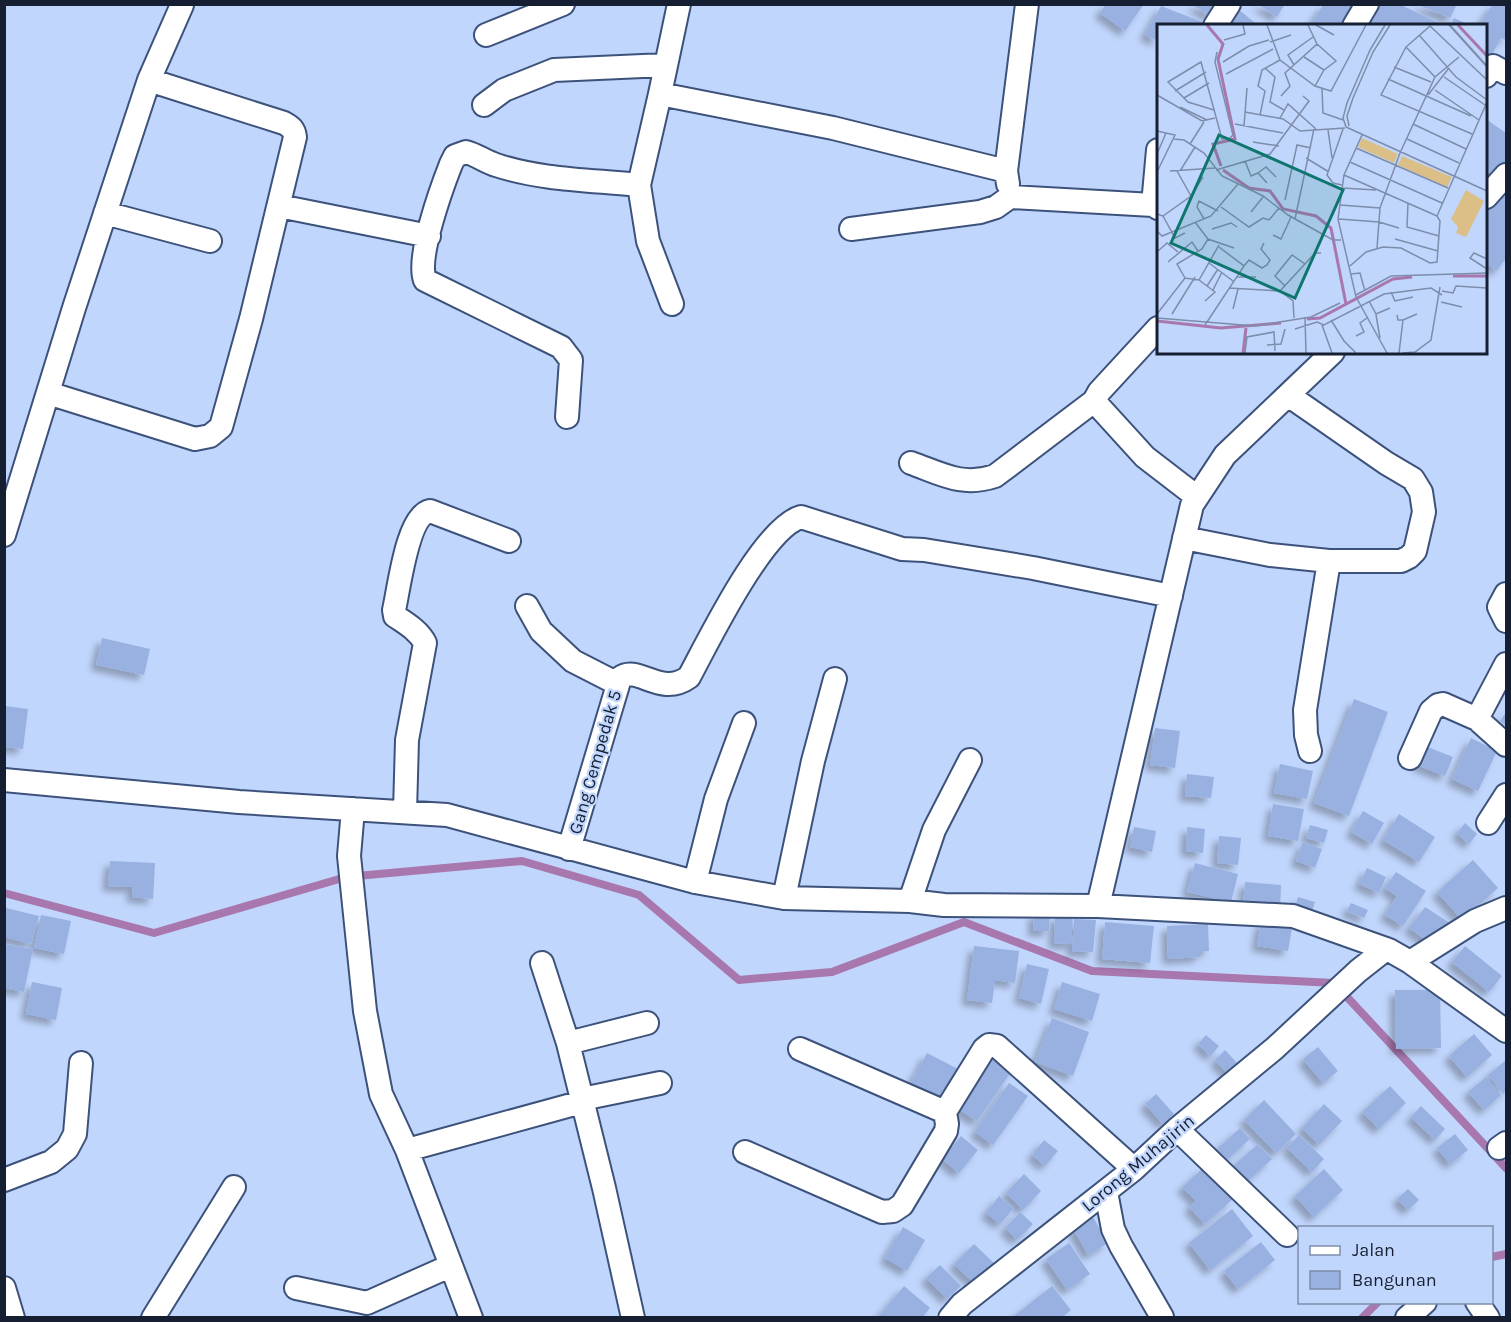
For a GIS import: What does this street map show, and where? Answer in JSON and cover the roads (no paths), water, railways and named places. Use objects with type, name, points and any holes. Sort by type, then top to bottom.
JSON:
[{"type":"street","points":[[486,35],[563,4]]},
{"type":"street","points":[[672,304],[648,241],[639,185],[679,4]]},
{"type":"street","points":[[1010,197],[1006,171],[1027,4]]},
{"type":"street","points":[[1216,24],[1229,4]]},
{"type":"street","points":[[1355,24],[1367,4]]},
{"type":"street","points":[[4,535],[149,80],[181,5]]},
{"type":"street","points":[[484,105],[504,90],[554,70],[665,65]]},
{"type":"street","points":[[1487,73],[1492,66],[1506,73]]},
{"type":"street","points":[[48,393],[195,439],[210,436],[221,427],[251,319],[295,137],[291,127],[149,80]]},
{"type":"street","points":[[660,94],[833,128],[1006,171]]},
{"type":"street","points":[[567,417],[571,360],[561,347],[425,280],[423,270],[432,214],[455,156],[466,152],[496,165],[518,171],[639,185]]},
{"type":"street","points":[[1487,195],[1506,175]]},
{"type":"street","points":[[851,229],[980,212],[996,207],[1010,197],[1156,207],[1157,178]]},
{"type":"street","points":[[279,206],[429,236]]},
{"type":"street","points":[[105,213],[210,241]]},
{"type":"street","points":[[911,463],[962,481],[979,482],[995,476],[1094,402],[1099,392],[1157,329]]},
{"type":"street","points":[[1098,906],[1192,505],[1224,455],[1331,354]]},
{"type":"street","points":[[1184,538],[1270,555],[1329,561],[1401,561],[1415,551],[1424,512],[1424,502],[1413,479],[1288,395]]},
{"type":"street","points":[[1094,402],[1145,457],[1197,497]]},
{"type":"street","points":[[405,812],[407,740],[425,643],[416,630],[395,616],[394,610],[410,535],[422,516],[430,511],[509,541]]},
{"type":"street","name":"Gang Cempedak 5","points":[[569,849],[618,684],[624,675],[633,674],[668,685],[679,684],[689,677],[749,572],[778,531],[791,520],[801,517],[902,549],[924,550],[1022,566],[1171,596]]},
{"type":"street","points":[[1310,751],[1305,710],[1329,561]]},
{"type":"street","points":[[1506,594],[1498,608],[1506,621]]},
{"type":"street","points":[[527,606],[541,631],[573,661],[618,684]]},
{"type":"street","points":[[1477,718],[1506,664]]},
{"type":"street","points":[[784,898],[813,761],[835,679]]},
{"type":"street","points":[[1410,758],[1431,711],[1443,704],[1477,718],[1506,745]]},
{"type":"street","points":[[695,882],[716,799],[744,723]]},
{"type":"street","points":[[910,901],[934,830],[970,760]]},
{"type":"street","points":[[4,780],[239,802],[447,815],[695,882],[784,898],[910,901],[944,905],[1098,906],[1293,916],[1386,949],[1410,962],[1506,1031]]},
{"type":"street","points":[[1488,823],[1506,795]]},
{"type":"street","points":[[353,809],[349,856],[365,1011],[381,1094],[407,1150],[471,1317]]},
{"type":"street","points":[[1410,962],[1475,921],[1506,908]]},
{"type":"street","name":"Lorong Muhajirin","points":[[950,1317],[962,1305],[1134,1169],[1177,1129],[1275,1048],[1358,970],[1386,949]]},
{"type":"street","points":[[542,963],[568,1043],[633,1317]]},
{"type":"street","points":[[568,1043],[647,1023]]},
{"type":"street","points":[[746,1152],[882,1212],[893,1212],[902,1205],[946,1131],[945,1112],[984,1049],[993,1045],[997,1046],[1134,1169]]},
{"type":"street","points":[[800,1049],[945,1112]]},
{"type":"street","points":[[4,1180],[51,1162],[67,1149],[75,1134],[81,1063]]},
{"type":"street","points":[[407,1150],[474,1133],[582,1100],[660,1083]]},
{"type":"street","points":[[1177,1129],[1287,1235]]},
{"type":"street","points":[[153,1317],[234,1187]]},
{"type":"street","points":[[1106,1192],[1113,1229],[1162,1317]]},
{"type":"street","points":[[296,1288],[367,1303],[450,1266]]},
{"type":"street","points":[[4,1288],[13,1317]]},
{"type":"street","points":[[1407,1317],[1423,1304]]},
{"type":"street","points":[[1478,1304],[1488,1317]]},
{"type":"waterway","points":[[4,893],[154,933],[346,877],[522,861],[639,895],[739,980],[832,972],[964,922],[1092,971],[1334,983],[1506,1168]]},
{"type":"waterway","points":[[1493,1257],[1506,1254]]},
{"type":"waterway","points":[[1362,1318],[1376,1304]]}]
